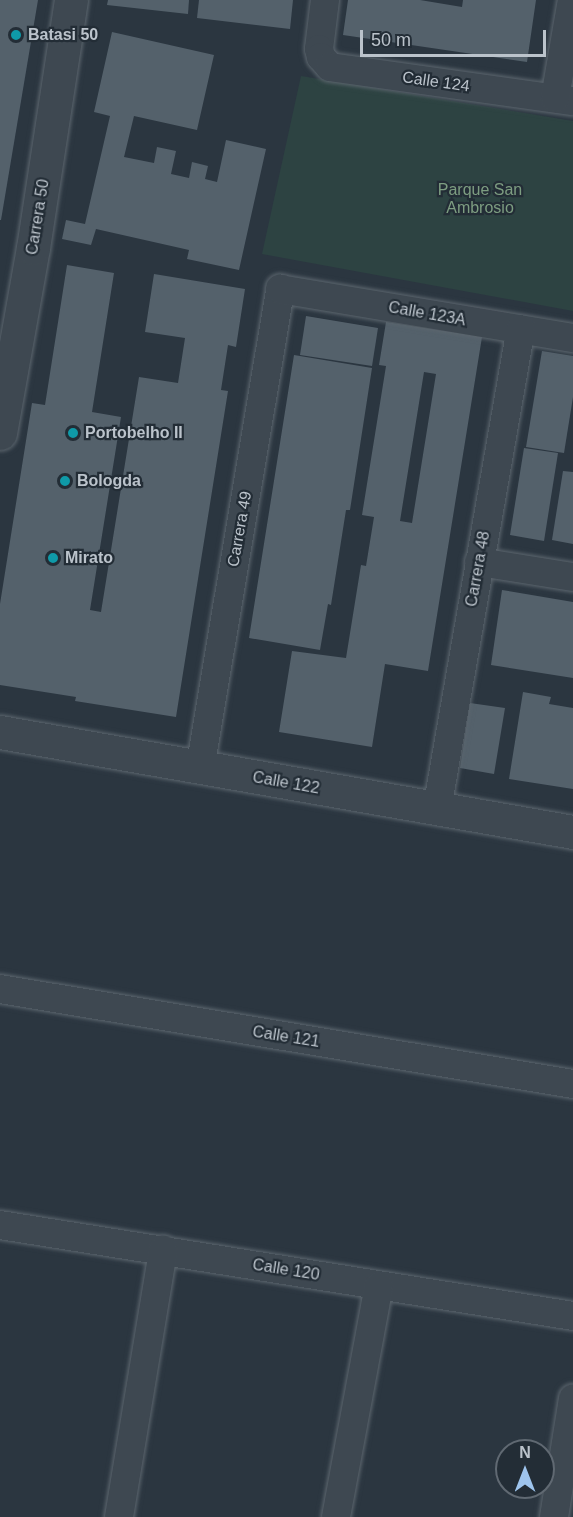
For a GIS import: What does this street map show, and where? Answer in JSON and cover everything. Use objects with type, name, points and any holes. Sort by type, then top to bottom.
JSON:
[{"type":"street","name":"Carrera 50","points":[[0,433],[33,248],[71,0]]},
{"type":"street","name":"Calle 124","points":[[325,0],[318,39],[321,57],[330,67],[564,100]]},
{"type":"street","points":[[564,100],[572,0]]},
{"type":"street","name":"Calle 123A","points":[[280,289],[573,338]]},
{"type":"street","name":"Carrera 49","points":[[200,769],[280,289]]},
{"type":"street","name":"Carrera 48","points":[[437,809],[521,329]]},
{"type":"street","points":[[479,562],[573,577]]},
{"type":"street","name":"Calle 122","points":[[0,732],[200,769],[573,832]]},
{"type":"street","name":"Calle 121","points":[[0,989],[573,1084]]},
{"type":"street","name":"Calle 120","points":[[0,1225],[573,1316]]},
{"type":"street","points":[[119,1517],[163,1250]]},
{"type":"street","points":[[336,1517],[380,1286]]},
{"type":"street","points":[[554,1517],[573,1400]]},
{"type":"green space","name":"Parque San Ambrosio","points":[[301,76],[573,121],[573,311],[262,254]]},
{"type":"building","points":[[0,0],[38,0],[1,220],[0,220]]},
{"type":"building","points":[[108,0],[189,0],[188,14],[107,5]]},
{"type":"building","points":[[199,0],[293,0],[290,29],[197,18]]},
{"type":"building","points":[[348,0],[420,0],[462,7],[463,0],[536,0],[527,62],[343,35]]},
{"type":"building","points":[[112,32],[214,55],[197,130],[134,116],[124,157],[154,163],[157,147],[176,151],[171,174],[189,178],[192,162],[208,166],[205,179],[217,182],[226,140],[266,149],[239,270],[187,259],[189,250],[96,229],[91,245],[62,239],[66,220],[85,224],[110,116],[94,112]]},
{"type":"building","points":[[67,265],[114,273],[92,412],[121,417],[90,610],[101,612],[139,377],[178,383],[185,338],[145,332],[154,274],[245,289],[236,347],[228,345],[221,390],[228,391],[176,717],[75,701],[76,697],[0,685],[0,604],[32,403],[45,405]]},
{"type":"building","points":[[306,316],[378,328],[372,366],[300,355]]},
{"type":"building","points":[[386,322],[482,337],[428,671],[385,664],[372,747],[279,732],[292,651],[346,658],[361,565],[366,566],[374,517],[362,515],[386,366],[379,365]],"holes":[[[424,372],[436,374],[412,523],[400,521]]]},
{"type":"building","points":[[542,351],[573,356],[573,397],[564,453],[526,447]]},
{"type":"building","points":[[294,355],[372,368],[350,510],[346,510],[331,605],[328,604],[320,650],[249,638]]},
{"type":"building","points":[[524,448],[558,453],[544,541],[510,535]]},
{"type":"building","points":[[563,471],[573,472],[573,544],[552,540]]},
{"type":"building","points":[[502,590],[573,602],[573,678],[491,665]]},
{"type":"building","points":[[523,692],[551,697],[549,704],[573,708],[573,789],[509,779]]},
{"type":"building","points":[[470,703],[505,708],[494,774],[460,768]]},
{"type":"place","name":"Batasi 50","points":[[16,35]]},
{"type":"place","name":"Portobelho II","points":[[73,433]]},
{"type":"place","name":"Bologda","points":[[65,481]]},
{"type":"place","name":"Mirato","points":[[53,558]]}]
